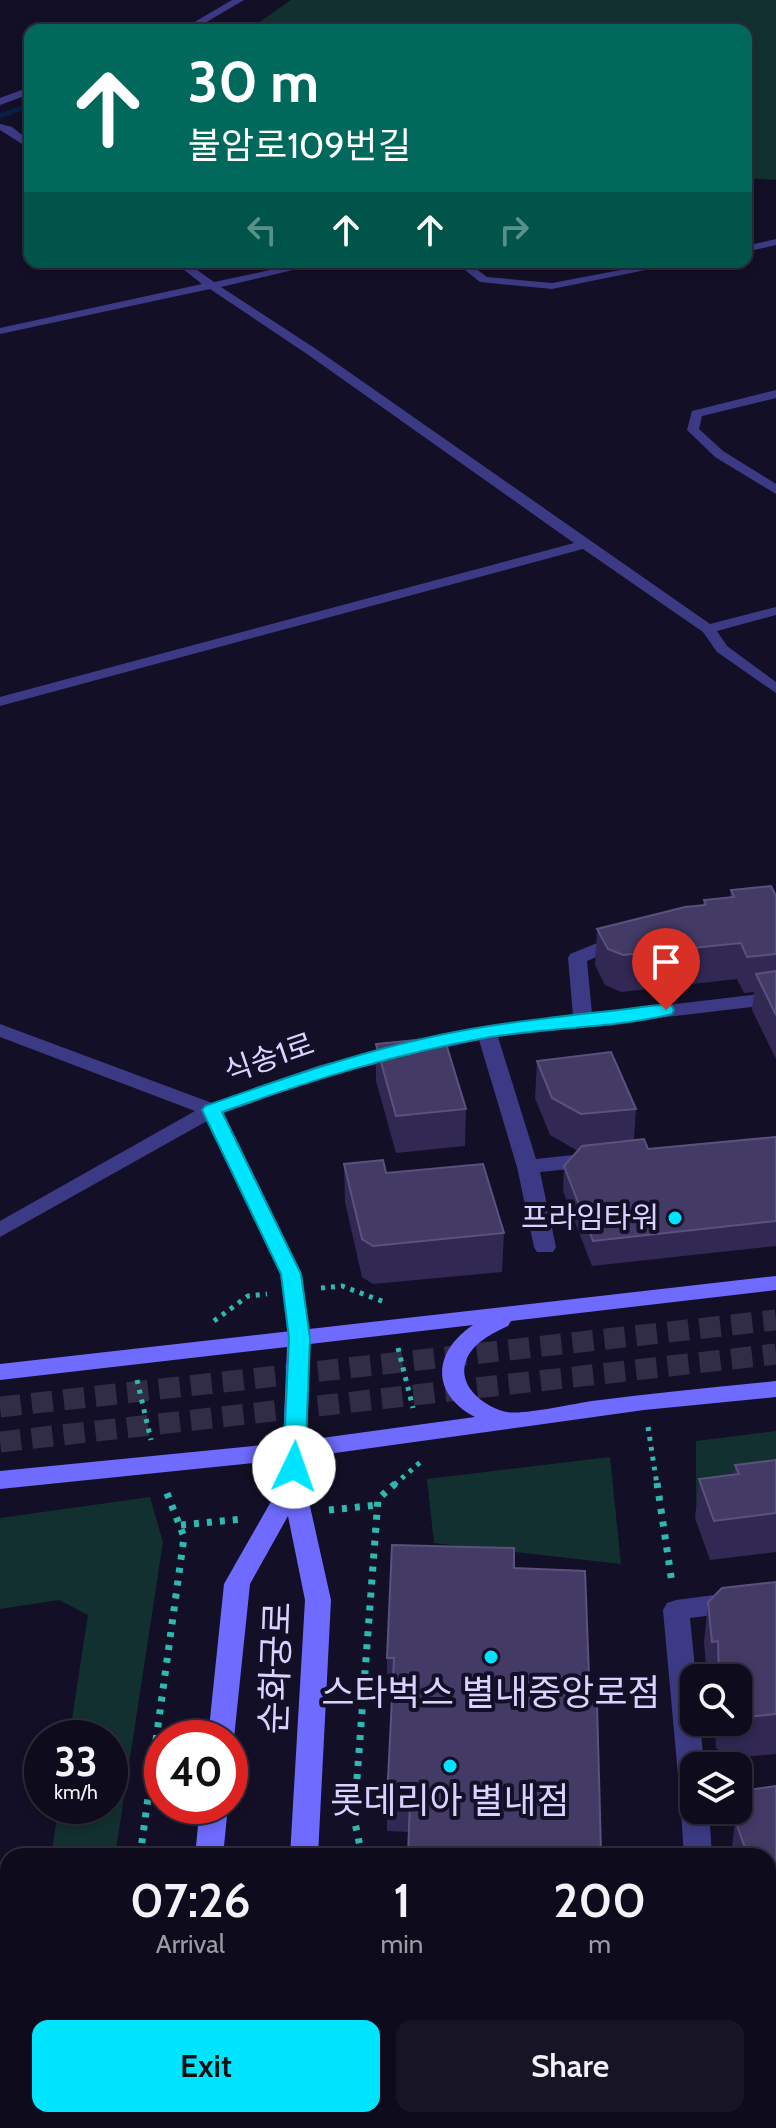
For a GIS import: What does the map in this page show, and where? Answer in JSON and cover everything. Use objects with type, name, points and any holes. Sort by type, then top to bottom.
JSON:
[{"type":"street","points":[[197,24],[239,0]]},
{"type":"street","points":[[0,102],[24,92]]},
{"type":"street","points":[[583,1018],[577,958],[604,944],[647,932]]},
{"type":"street","name":"식송1로","points":[[0,1230],[212,1110],[320,1071],[487,1032],[583,1018],[776,998]]},
{"type":"street","points":[[0,1030],[212,1110],[291,1274],[299,1338]]},
{"type":"street","points":[[487,1032],[528,1167],[545,1247]]},
{"type":"street","points":[[528,1167],[605,1158]]},
{"type":"street","points":[[0,1372],[519,1315],[776,1283]]},
{"type":"street","points":[[512,1422],[486,1413],[464,1399],[452,1376],[453,1355],[490,1325],[519,1315]]},
{"type":"street","name":"순화궁로","points":[[299,1338],[293,1484],[318,1600],[304,1848]]},
{"type":"street","points":[[0,1480],[295,1450],[644,1402],[776,1389]]},
{"type":"street","name":"순화궁로","points":[[223,1720],[237,1584],[293,1484]]},
{"type":"street","points":[[690,1752],[676,1610],[776,1597]]},
{"type":"street","points":[[210,1848],[212,1824]]},
{"type":"street","points":[[697,1824],[698,1848]]},
{"type":"lane","points":[[752,248],[776,242]]},
{"type":"lane","points":[[187,268],[212,288],[285,332],[583,545],[708,629],[722,649],[776,689]]},
{"type":"lane","points":[[0,331],[297,268]]},
{"type":"lane","points":[[468,268],[484,280],[522,286],[552,286],[648,268]]},
{"type":"lane","points":[[776,394],[696,414],[693,430],[719,454],[776,490]]},
{"type":"lane","points":[[0,702],[583,545]]},
{"type":"lane","points":[[708,629],[776,611]]},
{"type":"path","points":[[342,1286],[387,1302],[426,1458],[378,1499],[354,1818],[360,1848]]},
{"type":"path","points":[[132,1357],[157,1464],[184,1537],[141,1848]]},
{"type":"path","points":[[644,1402],[676,1610]]},
{"type":"green space","points":[[291,0],[776,0],[776,180],[752,178],[752,24],[256,24]]},
{"type":"green space","points":[[776,1431],[776,1490],[696,1501],[696,1441]]},
{"type":"green space","points":[[610,1457],[621,1564],[434,1543],[427,1479]]},
{"type":"green space","points":[[150,1497],[163,1542],[128,1771],[128,1720],[72,1720],[88,1615],[59,1600],[0,1609],[0,1518]]},
{"type":"green space","points":[[56,1824],[120,1824],[116,1848],[52,1848]]},
{"type":"building","points":[[771,886],[776,896],[776,954],[747,957],[741,943],[623,955],[608,949],[597,929],[685,907],[706,905],[704,900],[734,897],[731,890]]},
{"type":"building","points":[[776,971],[776,1015],[756,974]]},
{"type":"building","points":[[444,1037],[466,1109],[396,1116],[376,1044]]},
{"type":"building","points":[[611,1052],[636,1109],[581,1114],[552,1098],[537,1061]]},
{"type":"building","name":"프라임타워","points":[[776,1137],[776,1221],[593,1241],[564,1166],[582,1146],[644,1139],[648,1149]]},
{"type":"building","points":[[383,1160],[386,1173],[483,1164],[504,1233],[373,1246],[362,1239],[344,1164]]},
{"type":"building","points":[[776,1460],[776,1513],[714,1521],[699,1479],[739,1474],[735,1465]]},
{"type":"building","points":[[392,1545],[514,1548],[514,1568],[585,1571],[590,1702],[597,1702],[601,1848],[408,1848],[410,1800],[387,1799],[394,1658],[387,1658]]},
{"type":"building","points":[[776,1582],[776,1714],[752,1717],[752,1664],[719,1664],[718,1641],[712,1642],[708,1602],[722,1588]]},
{"type":"building","points":[[776,1786],[776,1848],[745,1848],[736,1824],[752,1824],[752,1789]]},
{"type":"waterway","points":[[0,116],[24,107]]},
{"type":"tunnel","points":[[0,1407],[776,1320]]},
{"type":"tunnel","points":[[0,1442],[776,1354]]},
{"type":"place","name":"프라임타워","points":[[675,1218]]},
{"type":"place","name":"스타벅스 별내중앙로점","points":[[491,1657]]},
{"type":"place","name":"롯데리아 별내점","points":[[450,1766]]},
{"type":"route","points":[[294,1467],[299,1338],[291,1274],[212,1110],[320,1071],[406,1048],[487,1032],[666,1010]]}]
